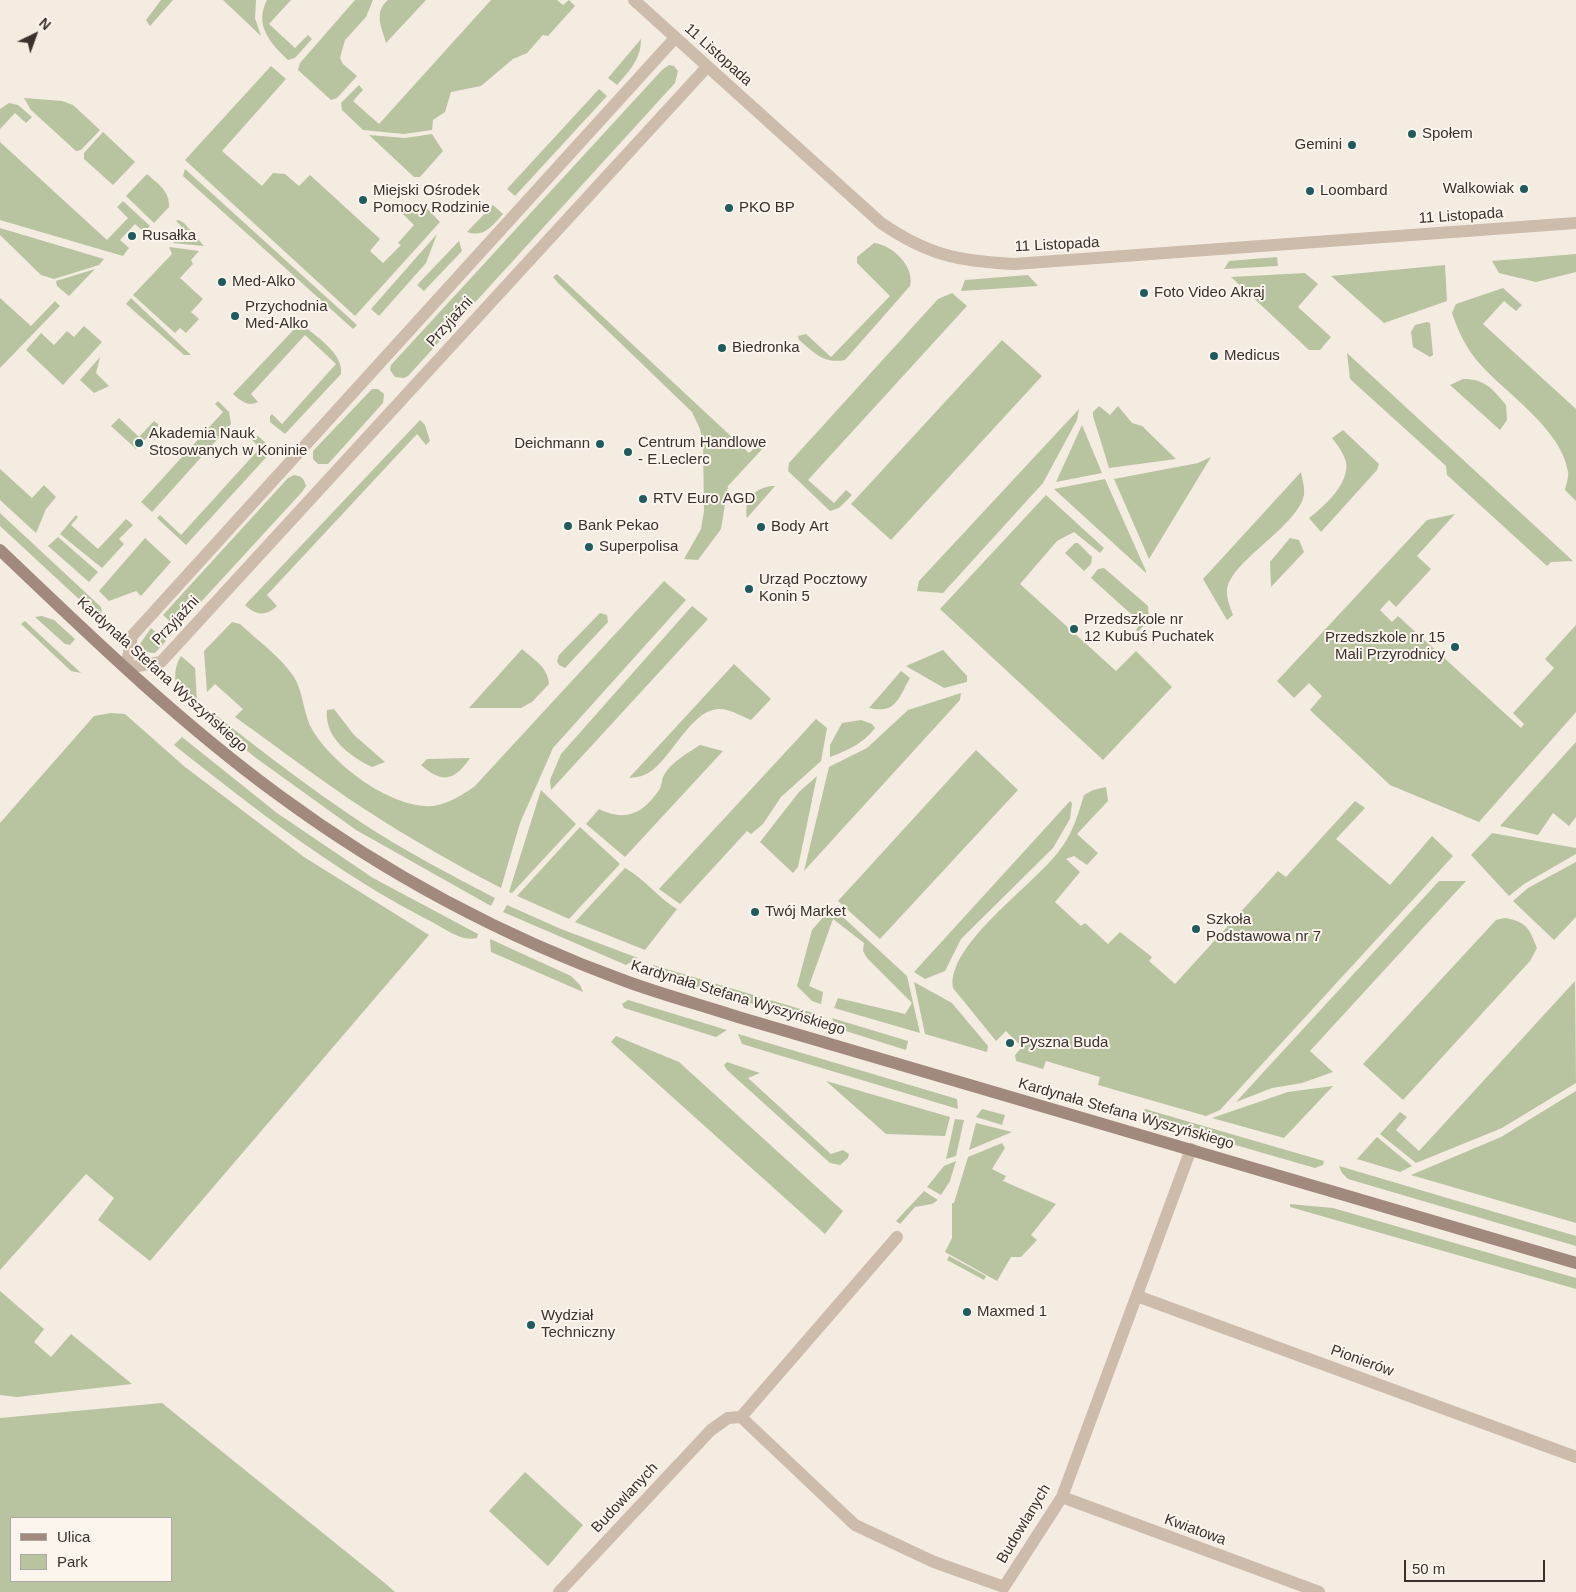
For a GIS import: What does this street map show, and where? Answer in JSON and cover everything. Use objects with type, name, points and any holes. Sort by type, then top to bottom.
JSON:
[{"type":"main road","name":"Kardynała Stefana Wyszyńskiego","points":[[0,550],[186,722],[281,797],[345,840],[428,891],[544,949],[629,983],[738,1017],[1576,1263]]},
{"type":"street","name":"11 Listopada","points":[[634,0],[881,223],[915,245],[942,255],[975,262],[1014,264],[1576,223]]},
{"type":"street","name":"Przyjaźni","points":[[675,38],[132,636],[126,668],[161,662],[707,67]]},
{"type":"street","name":"Budowlanych","points":[[741,1417],[855,1525],[934,1562],[1004,1587],[1062,1497],[1191,1150]]},
{"type":"street","name":"Budowlanych","points":[[559,1592],[711,1430],[728,1418],[741,1417],[897,1237]]},
{"type":"street","name":"Pionierów","points":[[1137,1296],[1576,1456]]},
{"type":"street","name":"Kwiatowa","points":[[1062,1497],[1319,1592]]},
{"type":"green space","points":[[161,0],[173,0],[150,26],[146,20]]},
{"type":"green space","points":[[223,0],[256,0],[255,18],[261,36]]},
{"type":"green space","points":[[267,0],[291,0],[269,24],[295,48],[308,35],[312,39],[295,58],[288,60],[275,47],[266,33],[262,18]]},
{"type":"green space","points":[[355,0],[373,0],[366,17],[345,40],[340,58],[343,64],[357,76],[337,98],[331,100],[298,70],[300,63]]},
{"type":"green space","points":[[388,0],[426,0],[386,43],[380,15],[383,5]]},
{"type":"green space","points":[[491,0],[557,0],[563,5],[569,0],[575,6],[548,36],[543,35],[527,53],[513,59],[481,86],[451,92],[445,112],[433,120],[432,130],[404,134],[363,130],[342,110],[341,103],[359,85],[363,90],[353,101],[379,124]]},
{"type":"green space","points":[[641,39],[637,58],[617,85],[608,78]]},
{"type":"green space","points":[[669,65],[674,66],[678,71],[675,83],[408,376],[404,378],[395,377],[390,370],[391,365],[662,70]]},
{"type":"green space","points":[[271,66],[286,79],[222,151],[262,186],[273,173],[285,174],[299,186],[310,175],[380,239],[370,251],[383,263],[401,245],[398,243],[414,225],[403,214],[411,204],[423,204],[440,222],[355,316],[185,160]]},
{"type":"green space","points":[[599,89],[607,96],[515,196],[507,189]]},
{"type":"green space","points":[[24,98],[62,101],[73,105],[100,130],[81,150],[76,151],[31,110]]},
{"type":"green space","points":[[9,103],[18,105],[32,117],[26,123],[15,113],[0,129],[0,109]]},
{"type":"green space","points":[[103,132],[135,162],[113,185],[84,159],[84,153]]},
{"type":"green space","points":[[432,134],[443,151],[420,177],[414,177],[369,135],[405,138]]},
{"type":"green space","points":[[0,142],[107,240],[128,218],[117,207],[123,201],[150,226],[144,232],[135,224],[120,240],[129,248],[123,256],[0,220]]},
{"type":"green space","points":[[185,169],[357,325],[353,329],[183,176]]},
{"type":"green space","points":[[147,174],[162,188],[169,201],[169,207],[154,223],[126,196]]},
{"type":"green space","points":[[493,205],[503,214],[495,223],[483,232],[467,232]]},
{"type":"green space","points":[[179,220],[184,223],[204,246],[173,243],[185,230],[176,221]]},
{"type":"green space","points":[[0,228],[104,259],[99,265],[54,279],[41,275],[0,235]]},
{"type":"green space","points":[[437,234],[426,263],[379,316],[371,309]]},
{"type":"green space","points":[[459,241],[462,251],[424,291],[417,285]]},
{"type":"green space","points":[[874,243],[888,248],[901,258],[909,272],[910,286],[845,360],[825,359],[799,340],[798,336],[806,334],[831,357],[890,296],[857,263],[857,257]]},
{"type":"green space","points":[[169,247],[199,251],[191,260],[193,264],[180,278],[203,299],[191,312],[199,319],[186,333],[180,328],[175,333],[133,295],[172,254]]},
{"type":"green space","points":[[1576,254],[1576,272],[1536,282],[1499,273],[1492,261]]},
{"type":"green space","points":[[1277,257],[1278,266],[1224,269],[1229,261]]},
{"type":"green space","points":[[1445,265],[1447,301],[1384,323],[1331,276]]},
{"type":"green space","points":[[95,269],[69,296],[57,286],[56,281]]},
{"type":"green space","points":[[1305,273],[1318,284],[1298,307],[1331,337],[1320,350],[1309,350],[1231,277]]},
{"type":"green space","points":[[557,274],[749,453],[760,443],[765,446],[728,486],[721,529],[698,560],[684,559],[701,529],[704,511],[703,442],[700,429],[692,412],[558,283],[553,277]]},
{"type":"green space","points":[[1028,275],[1038,286],[961,291],[965,280]]},
{"type":"green space","points":[[1503,288],[1522,305],[1516,311],[1504,301],[1483,324],[1576,409],[1576,501],[1565,490],[1568,472],[1564,456],[1555,441],[1531,413],[1490,375],[1474,357],[1463,339],[1452,313],[1456,304]]},
{"type":"green space","points":[[952,293],[967,306],[808,480],[834,503],[846,490],[852,495],[839,508],[830,511],[788,471],[789,463],[938,299]]},
{"type":"green space","points":[[0,298],[31,326],[55,301],[60,306],[0,368]]},
{"type":"green space","points":[[131,298],[191,355],[184,355],[126,304]]},
{"type":"green space","points":[[300,323],[333,352],[341,366],[341,374],[285,434],[270,422],[270,416],[272,414],[282,424],[336,364],[305,335],[251,394],[258,402],[248,404],[233,394]]},
{"type":"green space","points":[[1430,323],[1433,355],[1430,357],[1413,347],[1411,332],[1415,325]]},
{"type":"green space","points":[[84,326],[102,342],[63,385],[26,350],[41,333],[54,345],[67,331],[74,337]]},
{"type":"green space","points":[[1002,340],[1042,376],[891,540],[851,504]]},
{"type":"green space","points":[[1347,353],[1573,561],[1551,562],[1547,566],[1447,475],[1446,466],[1350,379]]},
{"type":"green space","points":[[100,357],[96,373],[109,386],[94,393],[80,380]]},
{"type":"green space","points":[[1463,379],[1471,379],[1488,386],[1506,405],[1507,420],[1500,430],[1450,385]]},
{"type":"green space","points":[[372,389],[378,389],[384,394],[383,403],[328,464],[318,464],[313,459],[313,451]]},
{"type":"green space","points":[[218,401],[229,412],[231,424],[152,512],[141,502],[223,412],[215,404]]},
{"type":"green space","points":[[1099,406],[1110,415],[1118,406],[1132,423],[1142,426],[1176,459],[1109,468],[1093,416],[1093,412]]},
{"type":"green space","points":[[1079,409],[1077,420],[1043,483],[943,593],[917,591],[919,581]]},
{"type":"green space","points":[[119,418],[139,437],[154,421],[159,425],[136,449],[111,426]]},
{"type":"green space","points":[[420,420],[425,425],[430,441],[426,445],[417,434],[267,595],[277,606],[269,612],[257,613],[245,605]]},
{"type":"green space","points":[[1082,425],[1102,473],[1056,482]]},
{"type":"green space","points":[[1343,430],[1379,464],[1377,470],[1321,532],[1309,518],[1335,494],[1344,478],[1346,462],[1342,452],[1332,438]]},
{"type":"green space","points":[[258,436],[268,445],[271,452],[186,545],[157,518],[160,515],[181,535],[260,448],[250,438]]},
{"type":"green space","points":[[1211,457],[1149,559],[1114,479],[1198,463]]},
{"type":"green space","points":[[0,469],[32,498],[44,485],[56,497],[46,509],[36,533],[0,500]]},
{"type":"green space","points":[[1301,472],[1304,495],[1299,507],[1289,520],[1237,570],[1229,582],[1227,596],[1233,615],[1227,620],[1203,579]]},
{"type":"green space","points":[[294,475],[304,481],[306,486],[302,492],[177,628],[163,615],[288,478]]},
{"type":"green space","points":[[1105,479],[1146,571],[1146,573],[1054,489]]},
{"type":"green space","points":[[775,486],[747,518],[747,506],[751,496],[765,487]]},
{"type":"green space","name":"Przedszkole nr 12 Kubuś Puchatek","points":[[1046,495],[1104,548],[1100,553],[1074,532],[1057,541],[1020,584],[1116,671],[1136,651],[1172,687],[1103,760],[940,609]]},
{"type":"green space","points":[[0,513],[101,607],[102,614],[100,616],[94,613],[0,526]]},
{"type":"green space","points":[[1455,514],[1417,556],[1431,569],[1396,607],[1389,600],[1380,610],[1392,622],[1398,616],[1521,728],[1524,724],[1513,713],[1554,668],[1545,659],[1576,625],[1576,712],[1479,822],[1390,785],[1310,710],[1322,696],[1309,683],[1294,698],[1277,681],[1427,520]]},
{"type":"green space","points":[[76,515],[78,517],[71,525],[98,549],[126,519],[133,525],[119,539],[124,544],[102,568],[60,534]]},
{"type":"green space","points":[[58,537],[98,572],[89,582],[48,546]]},
{"type":"green space","points":[[145,538],[171,562],[141,596],[136,591],[109,601],[99,591]]},
{"type":"green space","points":[[1290,538],[1299,540],[1304,552],[1271,587],[1270,562]]},
{"type":"green space","points":[[1075,543],[1078,543],[1092,557],[1091,564],[1084,571],[1065,553]]},
{"type":"green space","points":[[1104,568],[1148,606],[1149,619],[1138,632],[1136,630],[1141,623],[1091,578],[1098,569]]},
{"type":"green space","points":[[664,581],[686,600],[553,748],[520,823],[501,888],[399,831],[316,776],[235,717],[243,709],[215,684],[207,692],[204,651],[232,622],[240,624],[289,670],[300,690],[307,718],[313,731],[322,744],[349,770],[382,793],[399,800],[417,805],[439,805],[455,799],[474,787]]},
{"type":"green space","points":[[692,606],[708,619],[551,790],[550,780],[561,754]]},
{"type":"green space","points":[[600,613],[607,615],[608,622],[565,668],[559,665],[557,661],[559,655]]},
{"type":"green space","points":[[42,616],[54,620],[75,639],[70,645],[65,644],[35,617]]},
{"type":"green space","points":[[25,621],[81,673],[71,671],[21,624]]},
{"type":"green space","points":[[151,628],[166,641],[155,653],[145,652],[140,644]]},
{"type":"green space","points":[[522,649],[543,668],[549,684],[532,702],[521,708],[469,708]]},
{"type":"green space","points":[[943,650],[967,676],[967,682],[944,688],[906,666]]},
{"type":"green space","points":[[181,656],[195,668],[197,701],[193,706],[182,696],[176,683],[176,670]]},
{"type":"green space","points":[[734,664],[771,699],[751,720],[726,710],[718,709],[707,712],[688,728],[653,770],[642,776],[629,778]]},
{"type":"green space","points":[[901,671],[910,678],[895,703],[885,709],[869,708]]},
{"type":"green space","points":[[961,693],[960,700],[804,871],[829,767],[867,748],[908,710]]},
{"type":"green space","points":[[334,709],[354,735],[385,762],[372,767],[355,757],[340,744],[334,737],[327,720],[327,710]]},
{"type":"green space","points":[[212,712],[284,768],[359,821],[409,852],[495,898],[491,906],[356,830],[256,758],[209,720]]},
{"type":"green space","points":[[111,713],[125,714],[185,767],[304,857],[429,935],[150,1261],[98,1220],[114,1198],[86,1174],[0,1270],[0,823],[94,716]]},
{"type":"green space","points":[[816,719],[827,728],[821,761],[781,797],[763,824],[751,834],[747,831],[680,904],[659,889]]},
{"type":"green space","points":[[861,720],[872,724],[875,728],[860,742],[830,757],[830,745],[842,723]]},
{"type":"green space","points":[[182,737],[277,813],[373,878],[478,934],[477,938],[459,937],[397,903],[298,840],[174,745]]},
{"type":"green space","points":[[1576,742],[1576,817],[1569,826],[1553,813],[1538,835],[1500,826]]},
{"type":"green space","points":[[700,745],[723,751],[625,857],[586,824],[599,809],[617,815],[625,815],[640,810],[647,805],[659,790],[667,770],[680,758]]},
{"type":"green space","points":[[976,750],[1018,790],[880,939],[838,901]]},
{"type":"green space","points":[[470,758],[458,772],[453,776],[447,777],[435,775],[421,765],[427,759]]},
{"type":"green space","points":[[817,776],[798,867],[793,873],[760,842],[799,792]]},
{"type":"green space","points":[[1106,787],[1108,801],[1077,834],[1098,853],[1087,865],[1074,856],[1066,859],[1080,872],[1055,902],[1081,926],[1085,923],[1108,944],[1120,932],[1152,957],[1149,961],[1175,984],[1278,871],[1286,877],[1355,801],[1365,808],[1336,839],[1390,885],[1432,836],[1453,856],[1220,1110],[1206,1116],[1098,1085],[1100,1077],[1046,1061],[1043,1069],[1016,1061],[1015,1055],[1022,1047],[1006,1031],[996,1041],[953,988],[955,971],[963,953],[994,916],[1047,865],[1064,845],[1077,817],[1084,795],[1093,790]]},
{"type":"green space","points":[[541,790],[576,824],[512,893],[509,892]]},
{"type":"green space","points":[[1070,801],[1072,803],[1070,819],[1053,848],[961,939],[945,971],[925,979],[914,972]]},
{"type":"green space","points":[[580,827],[620,864],[569,919],[517,896]]},
{"type":"green space","points":[[1492,833],[1576,848],[1576,854],[1524,884],[1509,896],[1471,855]]},
{"type":"green space","points":[[1576,862],[1576,917],[1554,940],[1513,901],[1528,888]]},
{"type":"green space","points":[[625,868],[639,877],[677,909],[645,950],[575,922]]},
{"type":"green space","points":[[1439,881],[1466,881],[1310,1051],[1333,1072],[1302,1083],[1272,1088],[1236,1102]]},
{"type":"green space","points":[[507,905],[561,929],[638,958],[626,965],[503,912]]},
{"type":"green space","points":[[832,907],[907,976],[920,1033],[834,1008],[838,998],[905,1014],[912,1003],[867,958],[863,951],[864,943],[833,919],[809,986],[823,992],[821,1004],[812,1001],[797,986],[812,930]]},
{"type":"green space","points":[[1505,918],[1523,924],[1532,935],[1537,948],[1530,961],[1403,1100],[1363,1064],[1496,920]]},
{"type":"green space","points":[[490,939],[571,976],[580,985],[583,992],[491,952]]},
{"type":"green space","points":[[653,965],[817,1014],[809,1021],[657,975]]},
{"type":"green space","points":[[1575,981],[1576,1083],[1502,1128],[1416,1163],[1380,1134],[1400,1112],[1407,1117],[1396,1130],[1419,1151]]},
{"type":"green space","points":[[914,982],[952,1003],[988,1046],[987,1052],[925,1034]]},
{"type":"green space","points":[[628,1000],[727,1030],[716,1037],[624,1008],[622,1004]]},
{"type":"green space","points":[[832,1018],[908,1041],[906,1050],[836,1028]]},
{"type":"green space","points":[[738,1034],[957,1099],[958,1109],[742,1044]]},
{"type":"green space","points":[[616,1036],[679,1062],[843,1211],[825,1234],[611,1042]]},
{"type":"green space","points":[[727,1062],[760,1073],[748,1078],[831,1154],[843,1150],[849,1154],[848,1158],[840,1165],[830,1163],[727,1070],[724,1065]]},
{"type":"green space","points":[[826,1081],[950,1117],[945,1136],[886,1134]]},
{"type":"green space","points":[[1333,1086],[1284,1138],[1212,1118],[1288,1092]]},
{"type":"green space","points":[[1576,1091],[1576,1223],[1411,1175],[1501,1137]]},
{"type":"green space","points":[[982,1109],[1005,1115],[1002,1125],[976,1117]]},
{"type":"green space","points":[[1145,1109],[1324,1161],[1323,1165],[1315,1168],[1142,1118]]},
{"type":"green space","points":[[955,1119],[964,1120],[956,1156],[946,1159]]},
{"type":"green space","points":[[976,1123],[1012,1132],[969,1150]]},
{"type":"green space","points":[[1377,1137],[1412,1166],[1400,1172],[1357,1159]]},
{"type":"green space","points":[[1002,1143],[1005,1148],[992,1169],[1006,1176],[1003,1181],[1056,1204],[1031,1235],[1037,1240],[1021,1257],[1011,1257],[997,1281],[945,1252],[952,1238],[952,1203],[954,1203],[968,1157]]},
{"type":"green space","points":[[956,1161],[950,1181],[941,1195],[927,1187],[944,1166]]},
{"type":"green space","points":[[1339,1166],[1576,1236],[1576,1246],[1348,1179],[1342,1173]]},
{"type":"green space","points":[[924,1191],[938,1200],[932,1204],[915,1207],[900,1224],[896,1221]]},
{"type":"green space","points":[[1290,1204],[1333,1208],[1576,1278],[1576,1289],[1290,1207]]},
{"type":"green space","points":[[949,1256],[986,1276],[984,1280],[947,1260]]},
{"type":"green space","points":[[0,1291],[44,1329],[34,1342],[51,1357],[71,1334],[132,1384],[17,1397],[0,1395]]},
{"type":"green space","points":[[162,1403],[395,1592],[0,1592],[0,1418]]},
{"type":"green space","points":[[525,1472],[583,1525],[548,1566],[489,1511]]},
{"type":"place","name":"Społem","points":[[1412,134]]},
{"type":"place","name":"Gemini","points":[[1352,145]]},
{"type":"place","name":"Walkowiak","points":[[1524,189]]},
{"type":"place","name":"Loombard","points":[[1310,191]]},
{"type":"place","name":"Miejski Ośrodek Pomocy Rodzinie","points":[[363,200]]},
{"type":"place","name":"PKO BP","points":[[729,208]]},
{"type":"place","name":"Rusałka","points":[[132,236]]},
{"type":"place","name":"Med-Alko","points":[[222,282]]},
{"type":"place","name":"Foto Video Akraj","points":[[1144,293]]},
{"type":"place","name":"Przychodnia Med-Alko","points":[[235,316]]},
{"type":"place","name":"Biedronka","points":[[722,348]]},
{"type":"place","name":"Medicus","points":[[1214,356]]},
{"type":"place","name":"Akademia Nauk Stosowanych w Koninie","points":[[139,443]]},
{"type":"place","name":"Deichmann","points":[[600,444]]},
{"type":"place","name":"Centrum Handlowe - E.Leclerc","points":[[628,452]]},
{"type":"place","name":"RTV Euro AGD","points":[[643,499]]},
{"type":"place","name":"Bank Pekao","points":[[568,526]]},
{"type":"place","name":"Body Art","points":[[761,527]]},
{"type":"place","name":"Superpolisa","points":[[589,547]]},
{"type":"place","name":"Urząd Pocztowy Konin 5","points":[[749,589]]},
{"type":"place","name":"Przedszkole nr 12 Kubuś Puchatek","points":[[1074,629]]},
{"type":"place","name":"Przedszkole nr 15 Mali Przyrodnicy","points":[[1455,647]]},
{"type":"place","name":"Twój Market","points":[[755,912]]},
{"type":"place","name":"Szkoła Podstawowa nr 7","points":[[1196,929]]},
{"type":"place","name":"Pyszna Buda","points":[[1010,1043]]},
{"type":"place","name":"Maxmed 1","points":[[967,1312]]},
{"type":"place","name":"Wydział Techniczny","points":[[531,1325]]}]
